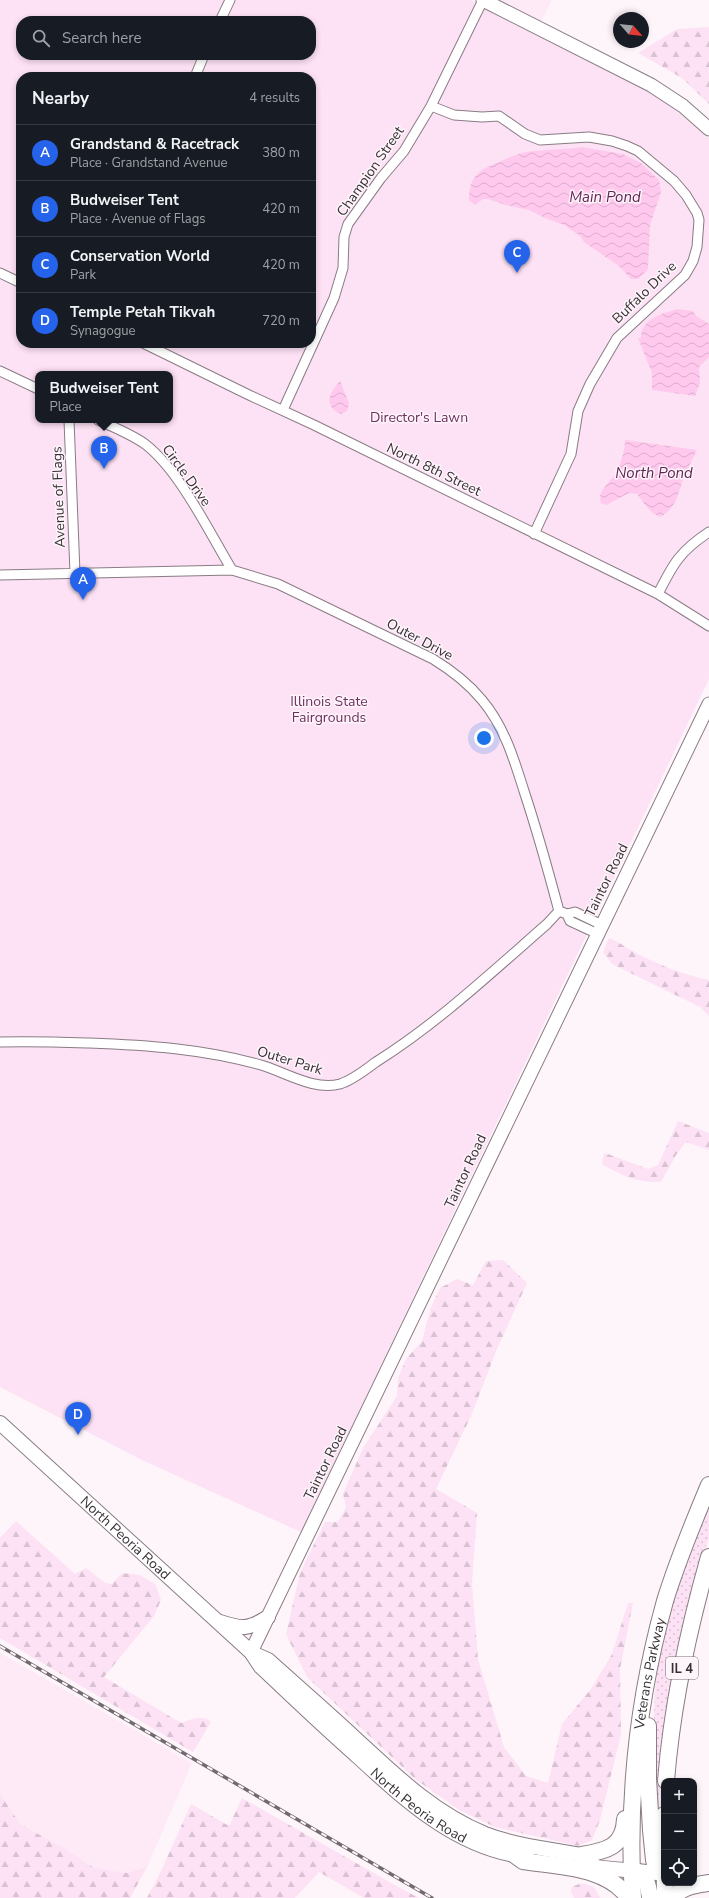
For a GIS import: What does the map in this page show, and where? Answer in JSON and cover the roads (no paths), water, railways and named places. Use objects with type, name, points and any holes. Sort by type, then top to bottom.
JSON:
[{"type":"highway","name":"Veterans Parkway","points":[[632,1869],[632,1793],[640,1715],[649,1667],[673,1578],[709,1485]]},
{"type":"highway","name":"IL 4","points":[[666,1778],[671,1733],[686,1646],[709,1557]]},
{"type":"highway","points":[[649,1667],[648,1799],[654,1860],[656,1867],[661,1871]]},
{"type":"highway","points":[[582,1855],[608,1849],[618,1842],[624,1831],[630,1748],[640,1715]]},
{"type":"highway","points":[[516,1856],[523,1861],[602,1875],[619,1886],[629,1898]]},
{"type":"highway","points":[[632,1869],[633,1898]]},
{"type":"highway","points":[[632,1869],[645,1877],[648,1881],[650,1898]]},
{"type":"highway","points":[[697,1876],[709,1883]]},
{"type":"highway","points":[[673,1898],[676,1893],[687,1887],[709,1883]]},
{"type":"highway","points":[[664,1886],[665,1898]]},
{"type":"main road","points":[[483,0],[651,85],[683,106],[709,129]]},
{"type":"main road","name":"Taintor Road","points":[[251,1652],[709,704]]},
{"type":"main road","name":"North Peoria Road","points":[[0,1423],[251,1652],[261,1667],[413,1806],[441,1825],[479,1845],[516,1856],[622,1871],[632,1869],[661,1874]]},
{"type":"main road","points":[[217,1621],[246,1628],[256,1626],[268,1617]]},
{"type":"main road","name":"North Peoria Road","points":[[251,1652],[268,1660],[406,1785],[434,1807],[451,1817],[485,1834],[514,1843],[619,1861],[632,1869]]},
{"type":"street","points":[[222,16],[230,0]]},
{"type":"street","name":"Champion Street","points":[[316,338],[334,298],[343,268],[344,237],[348,224],[381,178],[404,151],[432,106],[483,0]]},
{"type":"street","points":[[197,72],[202,60]]},
{"type":"street","name":"Buffalo Drive","points":[[432,106],[454,115],[482,117],[499,116],[525,134],[540,140],[589,137],[612,141],[627,146],[638,151],[674,181],[697,213],[699,220],[697,247],[693,261],[685,275],[617,338],[590,384],[578,411],[571,454],[534,534]]},
{"type":"street","points":[[0,273],[16,281]]},
{"type":"street","name":"North 8th Street","points":[[153,348],[658,594],[709,626]]},
{"type":"street","name":"Champion Street","points":[[283,410],[311,348]]},
{"type":"street","points":[[0,371],[35,388]]},
{"type":"street","name":"Avenue of Flags","points":[[69,423],[75,573]]},
{"type":"street","name":"Circle Drive","points":[[104,423],[143,443],[156,454],[193,504],[232,570]]},
{"type":"street","points":[[658,594],[670,569],[681,554],[709,532]]},
{"type":"street","name":"Outer Drive","points":[[0,575],[232,570],[278,584],[414,650],[449,669],[469,686],[482,700],[493,716],[512,755],[563,912]]},
{"type":"street","points":[[563,912],[575,912],[600,930]]},
{"type":"street","name":"Outer Park","points":[[0,1042],[26,1041],[114,1044],[182,1049],[243,1060],[315,1084],[328,1086],[340,1084],[392,1052],[428,1025],[563,912]]},
{"type":"street","points":[[697,1881],[709,1883]]},
{"type":"water","name":"Main Pond","points":[[582,147],[623,154],[641,163],[659,180],[661,192],[650,225],[648,269],[638,279],[631,279],[619,266],[584,242],[580,236],[564,225],[529,210],[488,199],[483,199],[475,205],[469,200],[471,184],[474,178],[483,169],[489,166],[515,155],[524,153],[541,150]]},
{"type":"water","points":[[677,309],[693,311],[696,316],[709,324],[709,357],[699,367],[700,383],[695,396],[652,390],[652,373],[638,338],[641,338],[644,326],[653,318]]},
{"type":"water","points":[[340,381],[349,403],[347,411],[341,414],[335,411],[330,403],[333,390]]},
{"type":"water","name":"North Pond","points":[[625,440],[697,450],[685,475],[677,498],[671,508],[661,517],[650,511],[637,494],[629,493],[606,505],[601,503],[600,498],[603,490],[617,471],[624,452]]},
{"type":"railway","points":[[0,1646],[432,1898]]},
{"type":"place","name":"Conservation World","points":[[517,273]]},
{"type":"place","name":"Budweiser Tent","points":[[104,469]]},
{"type":"place","name":"Grandstand & Racetrack","points":[[83,600]]},
{"type":"place","name":"Temple Petah Tikvah","points":[[78,1435]]},
{"type":"park label","name":"Director's Lawn","points":[[419,417]]},
{"type":"park label","name":"Illinois State Fairgrounds","points":[[329,710]]}]
